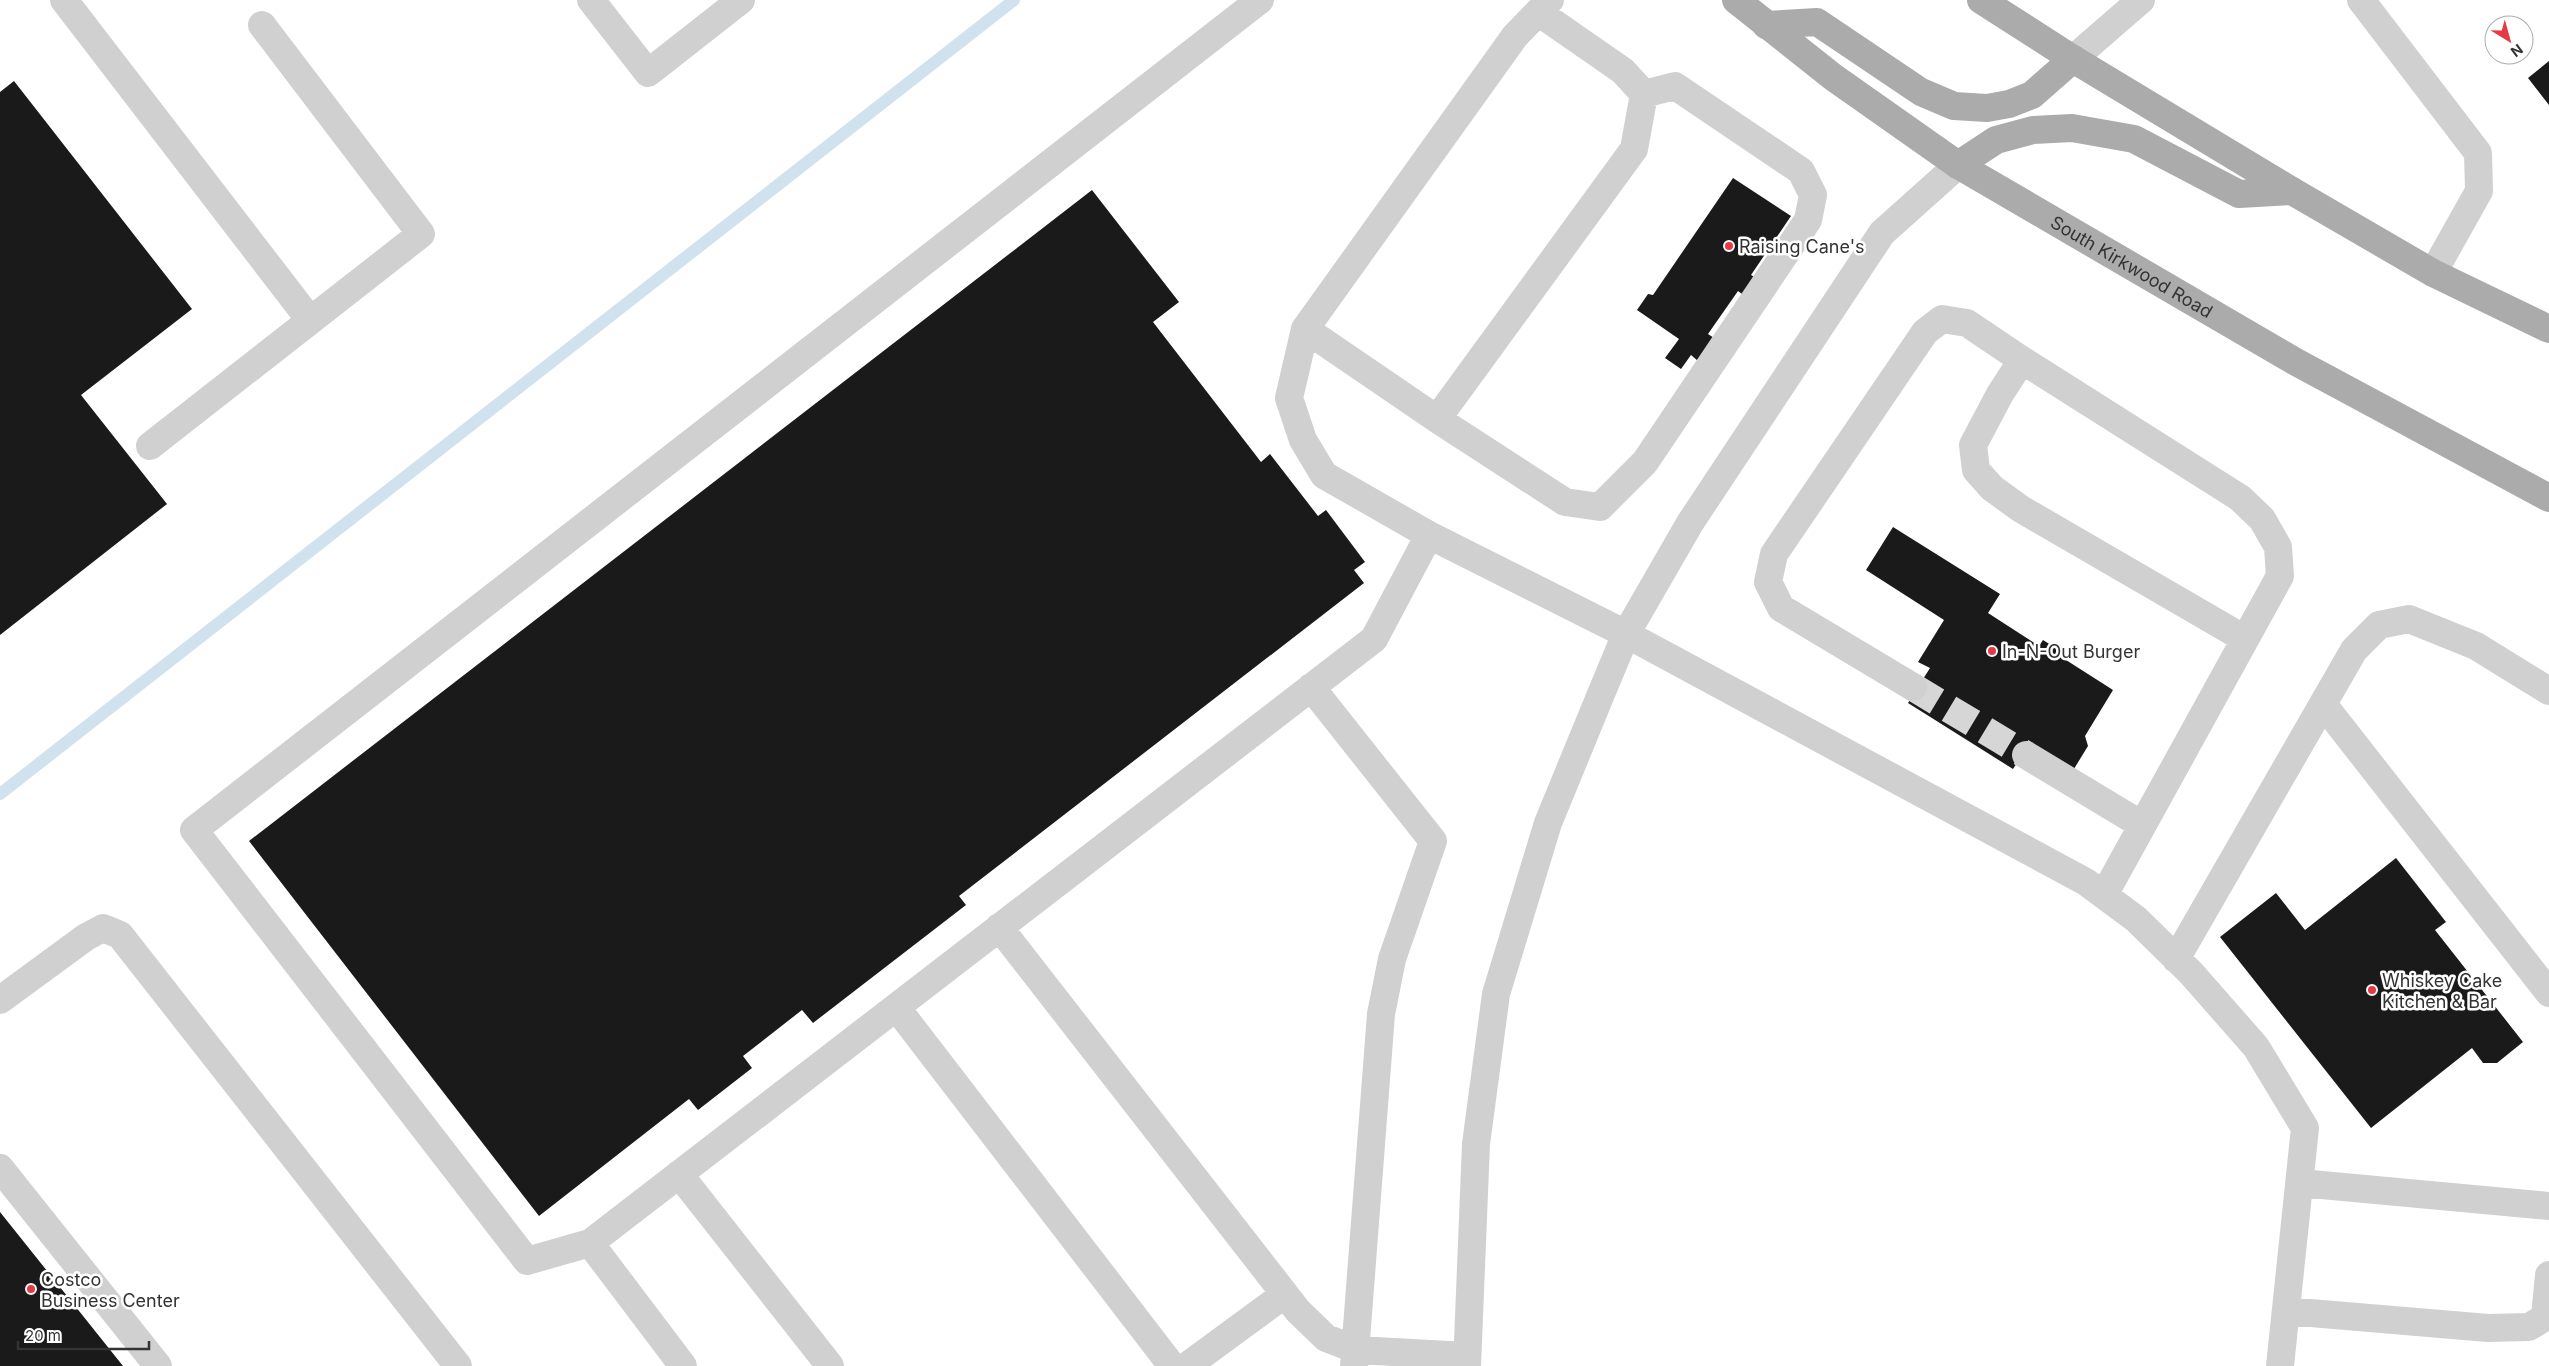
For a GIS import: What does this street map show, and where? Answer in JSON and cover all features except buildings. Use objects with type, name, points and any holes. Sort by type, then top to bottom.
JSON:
[{"type":"main road","name":"South Kirkwood Road","points":[[1736,0],[1833,77],[1958,165],[2296,362],[2549,498]]},
{"type":"main road","points":[[1981,0],[2073,59],[2292,191],[2433,273],[2549,329]]},
{"type":"main road","points":[[1766,25],[1817,22],[1921,92],[1954,106],[1987,108],[2009,104],[2032,95],[2073,59]]},
{"type":"main road","points":[[1958,165],[1996,140],[2033,130],[2072,128],[2134,139],[2238,194],[2292,191]]},
{"type":"lane","points":[[64,0],[310,320]]},
{"type":"lane","points":[[591,0],[648,73],[741,0]]},
{"type":"lane","points":[[1260,0],[194,830],[527,1260],[590,1243],[1374,639],[1429,535]]},
{"type":"lane","points":[[2073,59],[2141,0]]},
{"type":"lane","points":[[2361,0],[2478,153],[2479,191],[2433,273]]},
{"type":"lane","points":[[1644,94],[1623,71],[1544,6],[1514,36],[1305,330],[1289,398],[1303,440],[1324,475],[1429,535],[1626,634],[2086,882],[2136,919],[2176,959],[2256,1047],[2305,1128],[2280,1366]]},
{"type":"lane","points":[[150,446],[421,234],[262,25]]},
{"type":"lane","points":[[1305,330],[1565,502],[1600,507],[1645,462],[1808,220],[1813,195],[1801,171],[1675,86],[1644,94]]},
{"type":"lane","points":[[1437,419],[1634,149],[1644,94]]},
{"type":"lane","points":[[999,927],[1298,1311],[1326,1338],[1356,1358],[1467,1361],[1476,1144],[1496,994],[1548,823],[1626,634],[1690,523],[1882,233],[1958,165]]},
{"type":"lane","points":[[1913,687],[1781,608],[1768,582],[1774,554],[1924,332],[1942,319],[1967,324],[2240,498],[2262,519],[2278,547],[2280,576],[2104,895]]},
{"type":"lane","points":[[2022,360],[2000,394],[1973,445],[1976,470],[1992,488],[2021,509],[2245,639]]},
{"type":"lane","points":[[2176,959],[2354,650],[2379,625],[2409,619],[2476,646],[2549,691]]},
{"type":"lane","points":[[1311,687],[1433,841],[1392,959],[1381,1014],[1356,1358]]},
{"type":"lane","points":[[2323,704],[2549,993]]},
{"type":"lane","points":[[2026,755],[2142,825]]},
{"type":"lane","points":[[0,1000],[86,937],[103,928],[120,935],[458,1366]]},
{"type":"lane","points":[[896,1007],[1172,1366]]},
{"type":"lane","points":[[0,1168],[158,1366]]},
{"type":"lane","points":[[679,1174],[830,1366]]},
{"type":"lane","points":[[2300,1183],[2549,1206]]},
{"type":"lane","points":[[590,1243],[683,1366]]},
{"type":"lane","points":[[2286,1311],[2488,1328],[2529,1327],[2545,1317],[2549,1275]]},
{"type":"lane","points":[[1187,1366],[1285,1294]]},
{"type":"waterway","points":[[0,794],[1014,0]]},
{"type":"tunnel","points":[[1913,687],[2026,755]]},
{"type":"place","name":"Raising Cane's","points":[[1729,246]]},
{"type":"place","name":"In-N-Out Burger","points":[[1992,651]]},
{"type":"place","name":"Whiskey Cake Kitchen & Bar","points":[[2372,990]]},
{"type":"place","name":"Costco Business Center","points":[[31,1289]]}]
